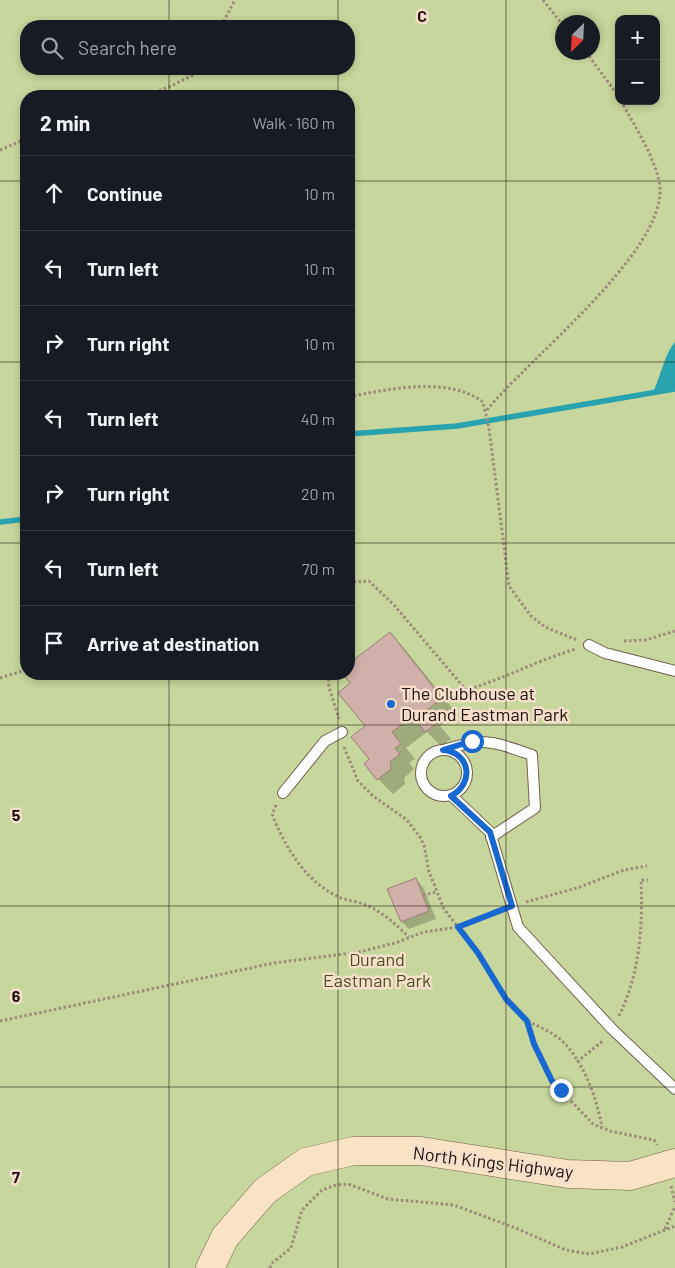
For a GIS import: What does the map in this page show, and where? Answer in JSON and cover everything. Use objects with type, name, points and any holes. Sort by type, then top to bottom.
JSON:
[{"type":"street","name":"North Kings Highway","points":[[210,1268],[225,1237],[265,1192],[306,1162],[353,1151],[421,1151],[568,1174],[630,1176],[670,1164]]},
{"type":"lane","points":[[589,645],[605,653],[675,671]]},
{"type":"lane","points":[[283,794],[325,742],[342,732]]},
{"type":"lane","points":[[491,837],[535,808],[532,755],[497,743],[472,741],[435,752],[424,762],[422,777],[429,791],[436,795],[451,796],[490,832],[491,837],[518,927],[612,1029],[675,1090]]},
{"type":"lane","points":[[443,750],[457,754],[466,766],[466,780],[463,787],[451,796]]},
{"type":"path","points":[[224,20],[235,0]]},
{"type":"path","points":[[544,0],[555,15]]},
{"type":"path","points":[[592,60],[615,92]]},
{"type":"path","points":[[161,90],[193,75]]},
{"type":"path","points":[[486,410],[592,304],[645,238],[654,220],[660,199],[660,186],[655,169],[623,105]]},
{"type":"path","points":[[0,150],[20,142]]},
{"type":"path","points":[[355,396],[386,389],[450,388],[472,393],[483,402],[489,428],[509,586],[531,616],[545,627],[589,645]]},
{"type":"path","points":[[355,582],[369,581],[394,605],[466,690],[548,657],[589,645],[646,640],[675,631]]},
{"type":"path","points":[[0,678],[20,671]]},
{"type":"path","points":[[328,680],[338,713],[344,748],[358,781],[373,796],[408,820],[420,837],[424,845],[430,872],[444,909],[478,953],[506,999],[527,1021],[549,1032],[567,1046],[592,1091],[602,1127]]},
{"type":"path","points":[[283,794],[272,814],[288,849],[301,867],[319,885],[340,898],[364,904],[380,912],[409,937]]},
{"type":"path","points":[[0,1022],[274,963],[359,952],[424,932],[458,927],[512,906],[577,888],[624,870],[647,866]]},
{"type":"path","points":[[577,1062],[594,1050],[612,1029],[635,979],[640,933],[641,880],[648,880]]},
{"type":"path","points":[[423,896],[437,892]]},
{"type":"path","points":[[527,1021],[534,1044],[552,1081],[593,1124],[610,1132],[654,1140],[670,1164],[675,1204],[665,1230]]},
{"type":"path","points":[[270,1268],[271,1264],[291,1248],[302,1210],[322,1190],[336,1185],[348,1184],[388,1199],[454,1206],[518,1229],[566,1250],[589,1254],[622,1247],[675,1226]]},
{"type":"green space","name":"Durand Eastman Park","points":[[0,0],[675,0],[675,1268],[0,1268]]},
{"type":"water","points":[[675,342],[675,389],[653,392],[668,353]]},
{"type":"building","name":"The Clubhouse at Durand Eastman Park","points":[[390,632],[442,698],[426,711],[437,723],[425,732],[413,716],[392,732],[401,744],[395,748],[400,754],[390,762],[391,769],[377,780],[364,764],[369,759],[351,737],[365,726],[338,693],[350,683],[348,680],[355,680],[355,659]]},
{"type":"building","points":[[416,878],[429,911],[401,922],[387,889]]},
{"type":"waterway","points":[[355,434],[457,426],[675,389]]},
{"type":"waterway","points":[[0,522],[20,520]]},
{"type":"place","name":"The Clubhouse at Durand Eastman Park","points":[[391,704]]},
{"type":"route","points":[[472,741],[443,750],[457,754],[463,759],[468,773],[463,787],[451,796],[490,832],[512,906],[497,910],[458,927],[478,953],[506,999],[527,1021],[534,1044],[552,1081],[561,1090]]}]
